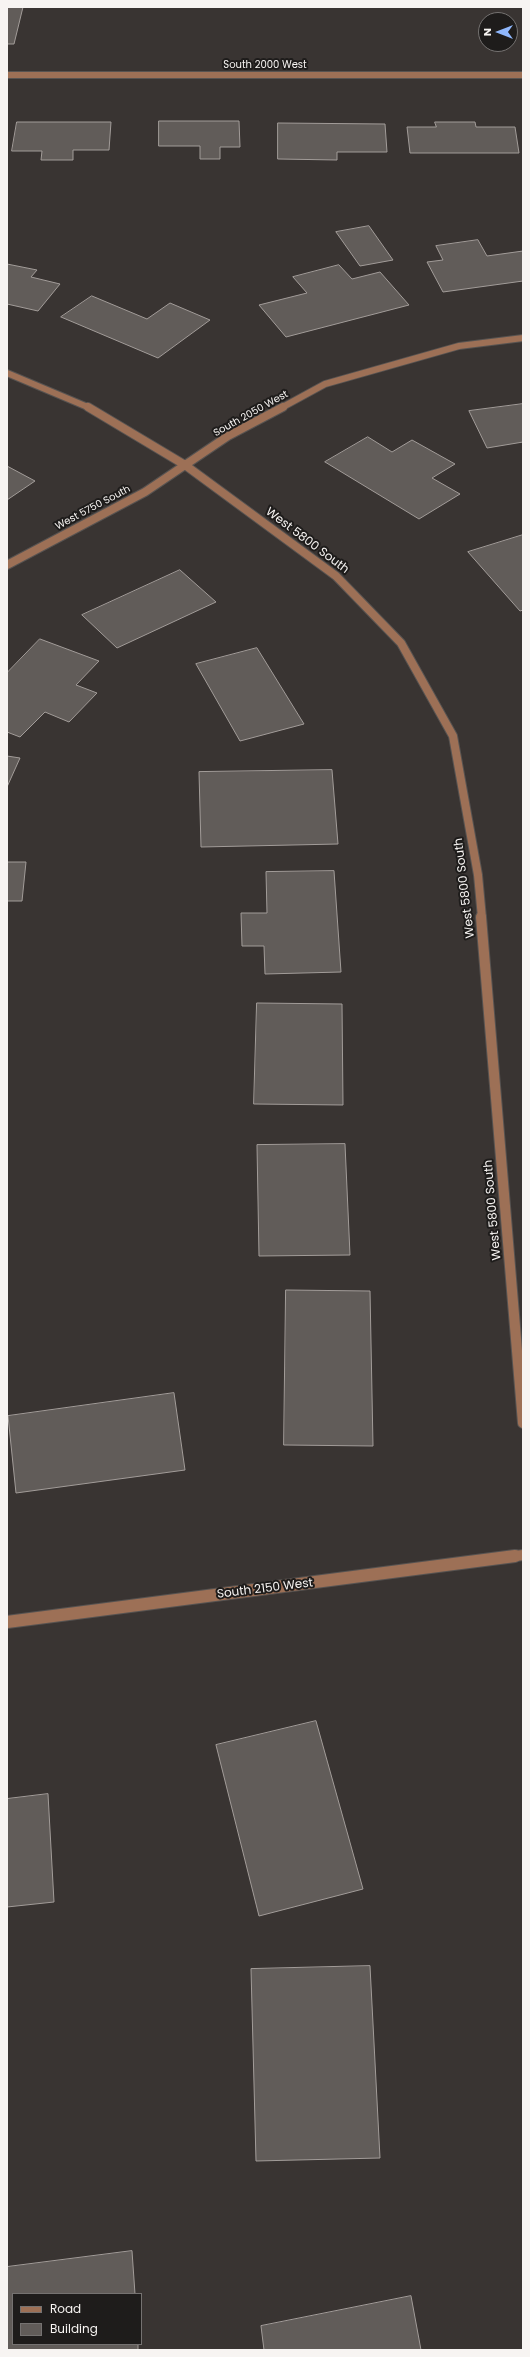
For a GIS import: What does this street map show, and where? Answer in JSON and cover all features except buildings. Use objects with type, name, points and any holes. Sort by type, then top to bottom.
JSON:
[{"type":"street","name":"South 2000 West","points":[[7,75],[523,75]]},
{"type":"street","name":"South 2050 West","points":[[185,465],[228,436],[325,384],[459,346],[523,338]]},
{"type":"street","points":[[7,374],[87,406],[185,465]]},
{"type":"street","name":"West 5750 South","points":[[7,565],[145,492],[185,465]]},
{"type":"street","name":"West 5800 South","points":[[185,465],[336,576],[401,642],[453,736],[478,875],[523,1423]]},
{"type":"street","name":"South 2150 West","points":[[7,1622],[523,1555]]}]
